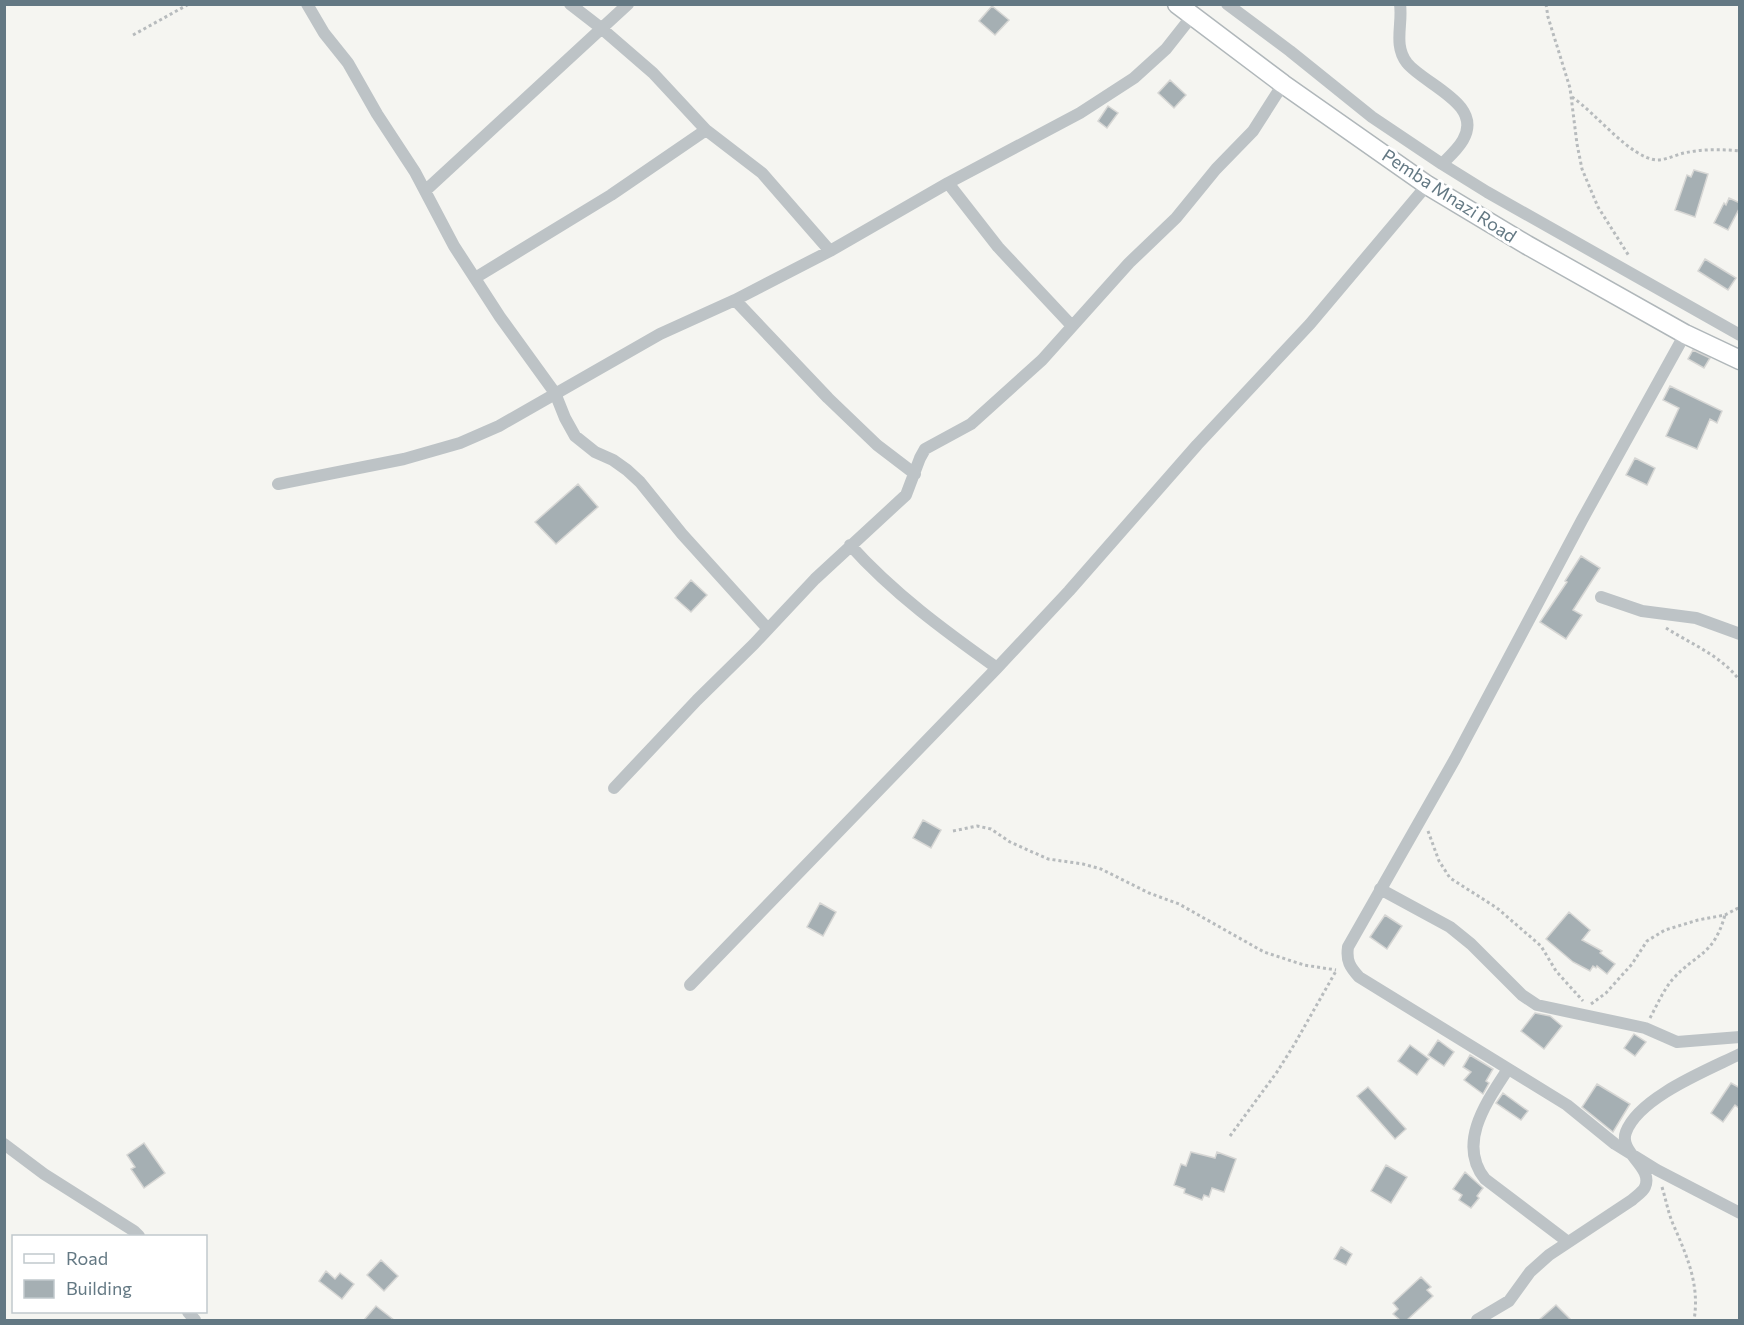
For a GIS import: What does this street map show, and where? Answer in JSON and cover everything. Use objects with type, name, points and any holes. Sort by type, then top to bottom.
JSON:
[{"type":"main road","name":"Pemba Mnazi Road","points":[[1177,4],[1283,84],[1427,185],[1527,245],[1686,334],[1740,360]]},
{"type":"street","points":[[307,4],[324,33],[348,63],[377,114],[415,172],[454,246],[500,317],[555,393],[575,436],[595,452],[613,460],[640,482],[682,534],[768,629]]},
{"type":"street","points":[[570,4],[653,73],[706,130],[762,173],[830,251]]},
{"type":"street","points":[[426,191],[628,4]]},
{"type":"street","points":[[1227,4],[1372,117],[1442,164],[1487,192],[1740,335]]},
{"type":"street","points":[[1400,4],[1399,37],[1401,51],[1407,62],[1430,84],[1455,101],[1464,110],[1468,120],[1463,140],[1442,164]]},
{"type":"street","points":[[278,484],[404,459],[460,443],[500,426],[660,334],[735,300],[830,251],[948,183],[1080,113],[1134,78],[1166,49],[1192,16]]},
{"type":"street","points":[[614,788],[815,579],[906,495],[925,449],[971,424],[1042,360],[1129,263],[1176,218],[1216,169],[1253,131],[1283,84]]},
{"type":"street","points":[[475,278],[611,195],[706,130]]},
{"type":"street","points":[[948,183],[998,247],[1072,326]]},
{"type":"street","points":[[690,985],[1069,591],[1197,445],[1310,324],[1427,185]]},
{"type":"street","points":[[735,300],[876,445],[915,474]]},
{"type":"street","points":[[1686,334],[1582,520],[1455,759],[1348,947],[1346,957],[1349,966],[1359,977],[1567,1105],[1604,1136],[1657,1170],[1740,1213]]},
{"type":"street","points":[[850,545],[891,586],[954,638],[997,668]]},
{"type":"street","points":[[1601,597],[1642,611],[1696,618],[1740,634]]},
{"type":"street","points":[[1380,889],[1424,915],[1450,927],[1471,944],[1522,995],[1537,1005],[1644,1028],[1677,1042],[1740,1037]]},
{"type":"street","points":[[1477,1320],[1509,1301],[1530,1272],[1549,1255],[1632,1200],[1643,1190],[1646,1186],[1646,1176],[1625,1143],[1626,1131],[1636,1118],[1660,1095],[1740,1054]]},
{"type":"street","points":[[1508,1069],[1476,1125],[1474,1157],[1478,1170],[1485,1179],[1568,1242]]},
{"type":"street","points":[[4,1144],[44,1174],[138,1235]]},
{"type":"path","points":[[134,35],[189,4]]},
{"type":"path","points":[[1546,4],[1571,97],[1576,144],[1582,169],[1591,194],[1608,225],[1644,281]]},
{"type":"path","points":[[1571,97],[1587,107],[1631,149],[1647,157],[1657,160],[1698,150],[1740,151]]},
{"type":"path","points":[[1642,611],[1707,652],[1734,672],[1740,681]]},
{"type":"path","points":[[1421,816],[1439,861],[1450,878],[1497,908],[1541,946],[1557,971],[1589,1006],[1606,993],[1632,964],[1647,941],[1665,930],[1725,915],[1740,907]]},
{"type":"path","points":[[953,831],[977,826],[991,829],[1010,842],[1048,859],[1101,869],[1149,894],[1179,904],[1264,952],[1304,965],[1336,970]]},
{"type":"path","points":[[1644,1028],[1672,980],[1707,951],[1714,942],[1725,915]]},
{"type":"path","points":[[1230,1136],[1289,1054],[1336,970],[1346,957]]},
{"type":"path","points":[[1657,1170],[1668,1208],[1693,1274],[1696,1306],[1694,1320]]},
{"type":"building","points":[[992,6],[1009,20],[995,35],[979,21]]},
{"type":"building","points":[[1170,80],[1186,95],[1174,108],[1158,93]]},
{"type":"building","points":[[1108,106],[1118,113],[1107,128],[1098,121]]},
{"type":"building","points":[[1694,170],[1708,174],[1695,217],[1675,210],[1687,175],[1691,177]]},
{"type":"building","points":[[1729,198],[1740,203],[1740,207],[1728,230],[1714,223]]},
{"type":"building","points":[[1705,259],[1736,278],[1728,290],[1698,271]]},
{"type":"building","points":[[1693,350],[1710,358],[1704,368],[1688,359]]},
{"type":"building","points":[[1670,386],[1722,411],[1717,423],[1710,419],[1697,449],[1666,436],[1679,408],[1663,400]]},
{"type":"building","points":[[1635,458],[1655,468],[1647,485],[1626,475]]},
{"type":"building","points":[[578,484],[598,507],[556,544],[535,522]]},
{"type":"building","points":[[1581,556],[1600,568],[1573,610],[1582,615],[1566,639],[1540,622],[1567,582],[1565,581]]},
{"type":"building","points":[[691,580],[707,595],[691,612],[675,598]]},
{"type":"building","points":[[923,820],[941,830],[931,848],[913,838]]},
{"type":"building","points":[[820,903],[836,912],[823,936],[807,927]]},
{"type":"building","points":[[1569,912],[1590,930],[1582,940],[1602,951],[1600,953],[1615,964],[1607,974],[1597,966],[1596,968],[1593,966],[1590,971],[1573,962],[1546,939]]},
{"type":"building","points":[[1385,915],[1402,926],[1387,949],[1370,937]]},
{"type":"building","points":[[1535,1013],[1550,1016],[1562,1026],[1544,1049],[1521,1031]]},
{"type":"building","points":[[1634,1034],[1646,1042],[1635,1056],[1624,1048]]},
{"type":"building","points":[[1438,1040],[1454,1052],[1444,1066],[1428,1055]]},
{"type":"building","points":[[1410,1045],[1429,1059],[1417,1075],[1398,1061]]},
{"type":"building","points":[[1470,1055],[1493,1069],[1486,1081],[1489,1083],[1483,1094],[1464,1080],[1471,1072],[1463,1067]]},
{"type":"building","points":[[1731,1083],[1740,1088],[1740,1109],[1735,1105],[1723,1122],[1711,1113]]},
{"type":"building","points":[[1597,1084],[1630,1104],[1613,1132],[1582,1107]]},
{"type":"building","points":[[1368,1087],[1406,1129],[1395,1139],[1357,1096]]},
{"type":"building","points":[[1503,1093],[1528,1111],[1521,1120],[1496,1103]]},
{"type":"building","points":[[144,1143],[165,1173],[144,1188],[131,1169],[135,1167],[127,1155]]},
{"type":"building","points":[[1191,1152],[1215,1158],[1217,1152],[1236,1159],[1224,1192],[1212,1188],[1209,1197],[1204,1195],[1202,1200],[1184,1193],[1185,1189],[1174,1185],[1181,1164],[1186,1166]]},
{"type":"building","points":[[1386,1165],[1407,1177],[1391,1203],[1371,1191]]},
{"type":"building","points":[[1465,1172],[1483,1188],[1471,1208],[1459,1200],[1462,1195],[1453,1189]]},
{"type":"building","points":[[1341,1247],[1352,1254],[1346,1265],[1334,1259]]},
{"type":"building","points":[[381,1260],[398,1276],[384,1291],[367,1275]]},
{"type":"building","points":[[326,1271],[335,1279],[340,1273],[354,1284],[342,1299],[319,1281]]},
{"type":"building","points":[[1421,1277],[1431,1287],[1427,1290],[1433,1296],[1407,1320],[1400,1320],[1393,1314],[1398,1309],[1393,1303]]},
{"type":"building","points":[[1556,1305],[1571,1320],[1539,1320]]},
{"type":"building","points":[[376,1306],[394,1320],[364,1320]]}]
